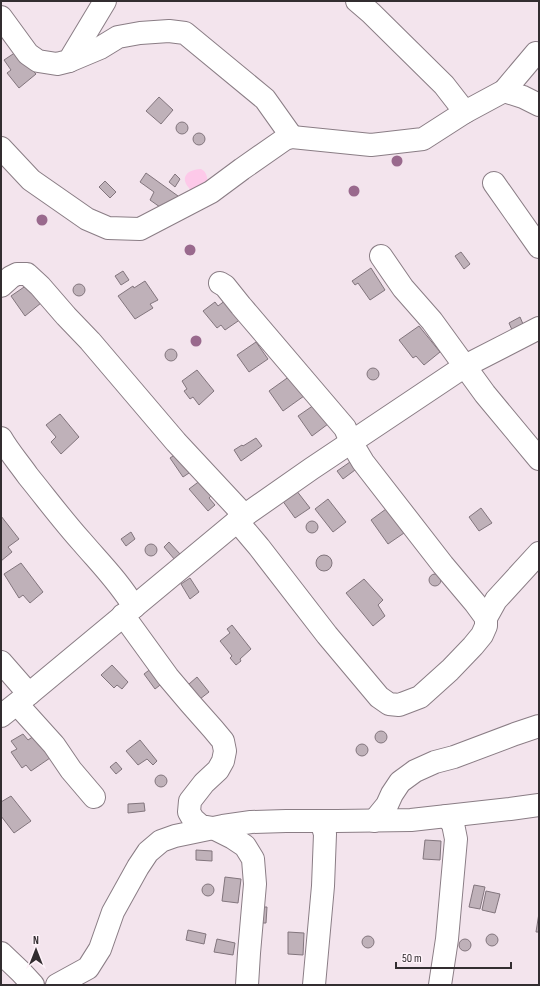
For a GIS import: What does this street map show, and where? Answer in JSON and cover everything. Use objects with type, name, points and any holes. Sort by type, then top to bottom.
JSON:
[{"type":"street","points":[[69,61],[105,1]]},
{"type":"street","points":[[357,1],[444,85],[465,112]]},
{"type":"street","points":[[1,17],[28,54],[38,61],[57,64],[69,61],[100,48],[118,37],[140,33],[169,31],[185,32],[265,99],[292,137]]},
{"type":"street","points":[[1,148],[32,180],[87,219],[108,228],[140,229],[211,192],[285,139],[292,137],[371,145],[424,139],[465,112],[504,91],[536,53]]},
{"type":"street","points":[[504,91],[523,96],[539,105]]},
{"type":"street","points":[[494,183],[539,247]]},
{"type":"street","points":[[381,256],[403,288],[432,321],[485,394],[539,459]]},
{"type":"street","points":[[1,286],[17,274],[27,274],[40,286],[90,341],[240,518],[259,547],[296,596],[379,697],[389,704],[400,706],[420,697],[450,670],[482,635],[486,626],[486,618],[496,600],[530,561],[539,553]]},
{"type":"street","points":[[220,283],[225,286],[345,428],[351,442],[368,468],[438,559],[486,618]]},
{"type":"street","points":[[16,705],[240,518],[465,366],[539,328]]},
{"type":"street","points":[[1,438],[11,454],[45,498],[127,596],[128,611],[168,677],[223,741],[225,751],[223,761],[218,770],[204,783],[190,801],[189,812],[192,819],[201,826],[213,828],[245,846],[253,859],[255,884],[247,985]]},
{"type":"street","points":[[1,662],[16,705],[54,745],[71,770],[94,797]]},
{"type":"street","points":[[374,820],[387,805],[400,782],[415,770],[539,726]]},
{"type":"street","points":[[57,985],[88,968],[100,949],[113,912],[138,867],[148,852],[161,841],[175,836],[213,828],[252,822],[411,820],[539,805]]},
{"type":"street","points":[[440,985],[448,932],[456,839],[453,824],[446,816]]},
{"type":"street","points":[[314,985],[323,886],[325,834],[322,821]]},
{"type":"street","points":[[1,953],[32,985]]},
{"type":"shaded area","points":[[201,169],[206,173],[208,183],[193,192],[186,183],[185,176],[191,171]]},
{"type":"building","points":[[16,52],[36,74],[19,88],[7,73],[11,70],[4,60]]},
{"type":"building","points":[[159,97],[173,110],[161,124],[146,111]]},
{"type":"building","points":[[184,122],[187,123],[187,133],[180,134],[177,133],[176,126],[177,123]]},
{"type":"building","points":[[201,133],[204,134],[204,144],[197,145],[194,144],[193,137],[194,134]]},
{"type":"building","points":[[146,173],[178,196],[167,212],[150,200],[154,192],[140,182]]},
{"type":"building","points":[[175,174],[180,179],[175,187],[169,182]]},
{"type":"building","points":[[105,181],[116,192],[110,198],[99,187]]},
{"type":"building","points":[[461,252],[470,264],[464,269],[455,256]]},
{"type":"building","points":[[371,268],[385,290],[370,300],[358,283],[355,285],[352,281]]},
{"type":"building","points":[[123,271],[129,280],[121,285],[115,276]]},
{"type":"building","points":[[145,281],[158,300],[150,304],[153,308],[135,319],[118,296],[133,286],[134,288]]},
{"type":"building","points":[[81,284],[84,285],[84,295],[77,296],[74,295],[73,288],[74,285]]},
{"type":"building","points":[[27,285],[41,303],[25,316],[11,296]]},
{"type":"building","points":[[226,300],[241,319],[225,330],[221,325],[217,328],[203,311],[215,302],[218,306]]},
{"type":"building","points":[[520,317],[523,324],[512,330],[509,323]]},
{"type":"building","points":[[419,326],[440,352],[424,365],[416,356],[413,358],[399,340]]},
{"type":"building","points":[[256,342],[268,359],[249,372],[237,355]]},
{"type":"building","points":[[173,349],[176,350],[176,360],[169,361],[166,360],[165,353],[166,350]]},
{"type":"building","points":[[375,368],[378,369],[378,379],[371,380],[368,379],[367,372],[368,369]]},
{"type":"building","points":[[197,370],[214,391],[199,405],[193,397],[190,399],[184,391],[187,389],[182,381]]},
{"type":"building","points":[[290,376],[304,396],[283,411],[269,391]]},
{"type":"building","points":[[314,405],[328,424],[312,436],[298,416]]},
{"type":"building","points":[[60,414],[79,437],[61,454],[51,442],[56,437],[46,425]]},
{"type":"building","points":[[256,438],[262,446],[241,461],[234,450]]},
{"type":"building","points":[[176,454],[189,473],[183,477],[170,458]]},
{"type":"building","points":[[350,462],[355,470],[343,479],[337,471]]},
{"type":"building","points":[[201,480],[213,494],[209,498],[215,505],[208,511],[189,489]]},
{"type":"building","points":[[296,490],[310,508],[295,518],[282,500]]},
{"type":"building","points":[[328,499],[346,522],[333,532],[315,509]]},
{"type":"building","points":[[481,508],[492,523],[479,531],[469,517]]},
{"type":"building","points":[[386,509],[404,533],[388,544],[371,520]]},
{"type":"building","points":[[1,516],[19,539],[8,547],[12,552],[1,561]]},
{"type":"building","points":[[314,521],[317,522],[317,532],[310,533],[307,532],[306,525],[307,522]]},
{"type":"building","points":[[131,532],[135,539],[126,546],[121,539]]},
{"type":"building","points":[[169,542],[181,555],[175,560],[164,547]]},
{"type":"building","points":[[153,544],[156,545],[156,555],[149,556],[146,555],[145,548],[146,545]]},
{"type":"building","points":[[324,555],[331,560],[332,563],[327,570],[324,571],[317,566],[316,563],[321,556]]},
{"type":"building","points":[[21,563],[43,592],[30,603],[23,595],[19,598],[4,574]]},
{"type":"building","points":[[433,574],[437,574],[441,580],[437,586],[433,586],[429,582],[429,578]]},
{"type":"building","points":[[190,578],[199,592],[190,599],[181,584]]},
{"type":"building","points":[[364,579],[383,600],[378,605],[385,616],[373,626],[346,593]]},
{"type":"building","points":[[232,625],[251,649],[236,665],[230,658],[232,656],[220,641],[230,633],[227,629]]},
{"type":"building","points":[[112,665],[128,682],[122,689],[117,685],[114,688],[101,675]]},
{"type":"building","points":[[152,668],[164,682],[155,689],[144,674]]},
{"type":"building","points":[[197,677],[209,692],[200,699],[189,684]]},
{"type":"building","points":[[383,731],[386,732],[386,742],[379,743],[376,742],[375,735],[376,732]]},
{"type":"building","points":[[23,734],[28,740],[34,736],[50,758],[31,771],[26,765],[22,768],[11,752],[17,749],[11,741]]},
{"type":"building","points":[[140,740],[157,761],[153,765],[147,759],[138,765],[126,751]]},
{"type":"building","points":[[364,744],[367,745],[367,755],[360,756],[357,755],[356,748],[357,745]]},
{"type":"building","points":[[116,762],[122,769],[116,774],[110,767]]},
{"type":"building","points":[[163,775],[166,776],[166,786],[159,787],[156,786],[155,779],[156,776]]},
{"type":"building","points":[[11,796],[31,821],[14,833],[1,816],[1,802]]},
{"type":"building","points":[[144,803],[145,811],[128,813],[128,804]]},
{"type":"building","points":[[425,840],[441,841],[440,860],[423,859]]},
{"type":"building","points":[[196,850],[212,851],[212,861],[196,860]]},
{"type":"building","points":[[225,877],[241,879],[238,903],[222,901]]},
{"type":"building","points":[[210,884],[213,885],[213,895],[206,896],[203,895],[202,888],[203,885]]},
{"type":"building","points":[[474,885],[485,887],[480,909],[469,907]]},
{"type":"building","points":[[486,891],[500,894],[495,913],[482,910]]},
{"type":"building","points":[[259,907],[267,907],[266,923],[258,923]]},
{"type":"building","points":[[539,913],[539,932],[536,932]]},
{"type":"building","points":[[188,930],[206,934],[204,944],[186,940]]},
{"type":"building","points":[[288,932],[304,933],[303,955],[288,954]]},
{"type":"building","points":[[494,934],[497,935],[497,945],[490,946],[487,945],[486,938],[487,935]]},
{"type":"building","points":[[370,936],[373,937],[373,947],[366,948],[363,947],[362,940],[363,937]]},
{"type":"building","points":[[217,939],[235,943],[233,955],[214,952]]},
{"type":"building","points":[[467,939],[470,940],[470,950],[463,951],[460,950],[459,943],[460,940]]}]
